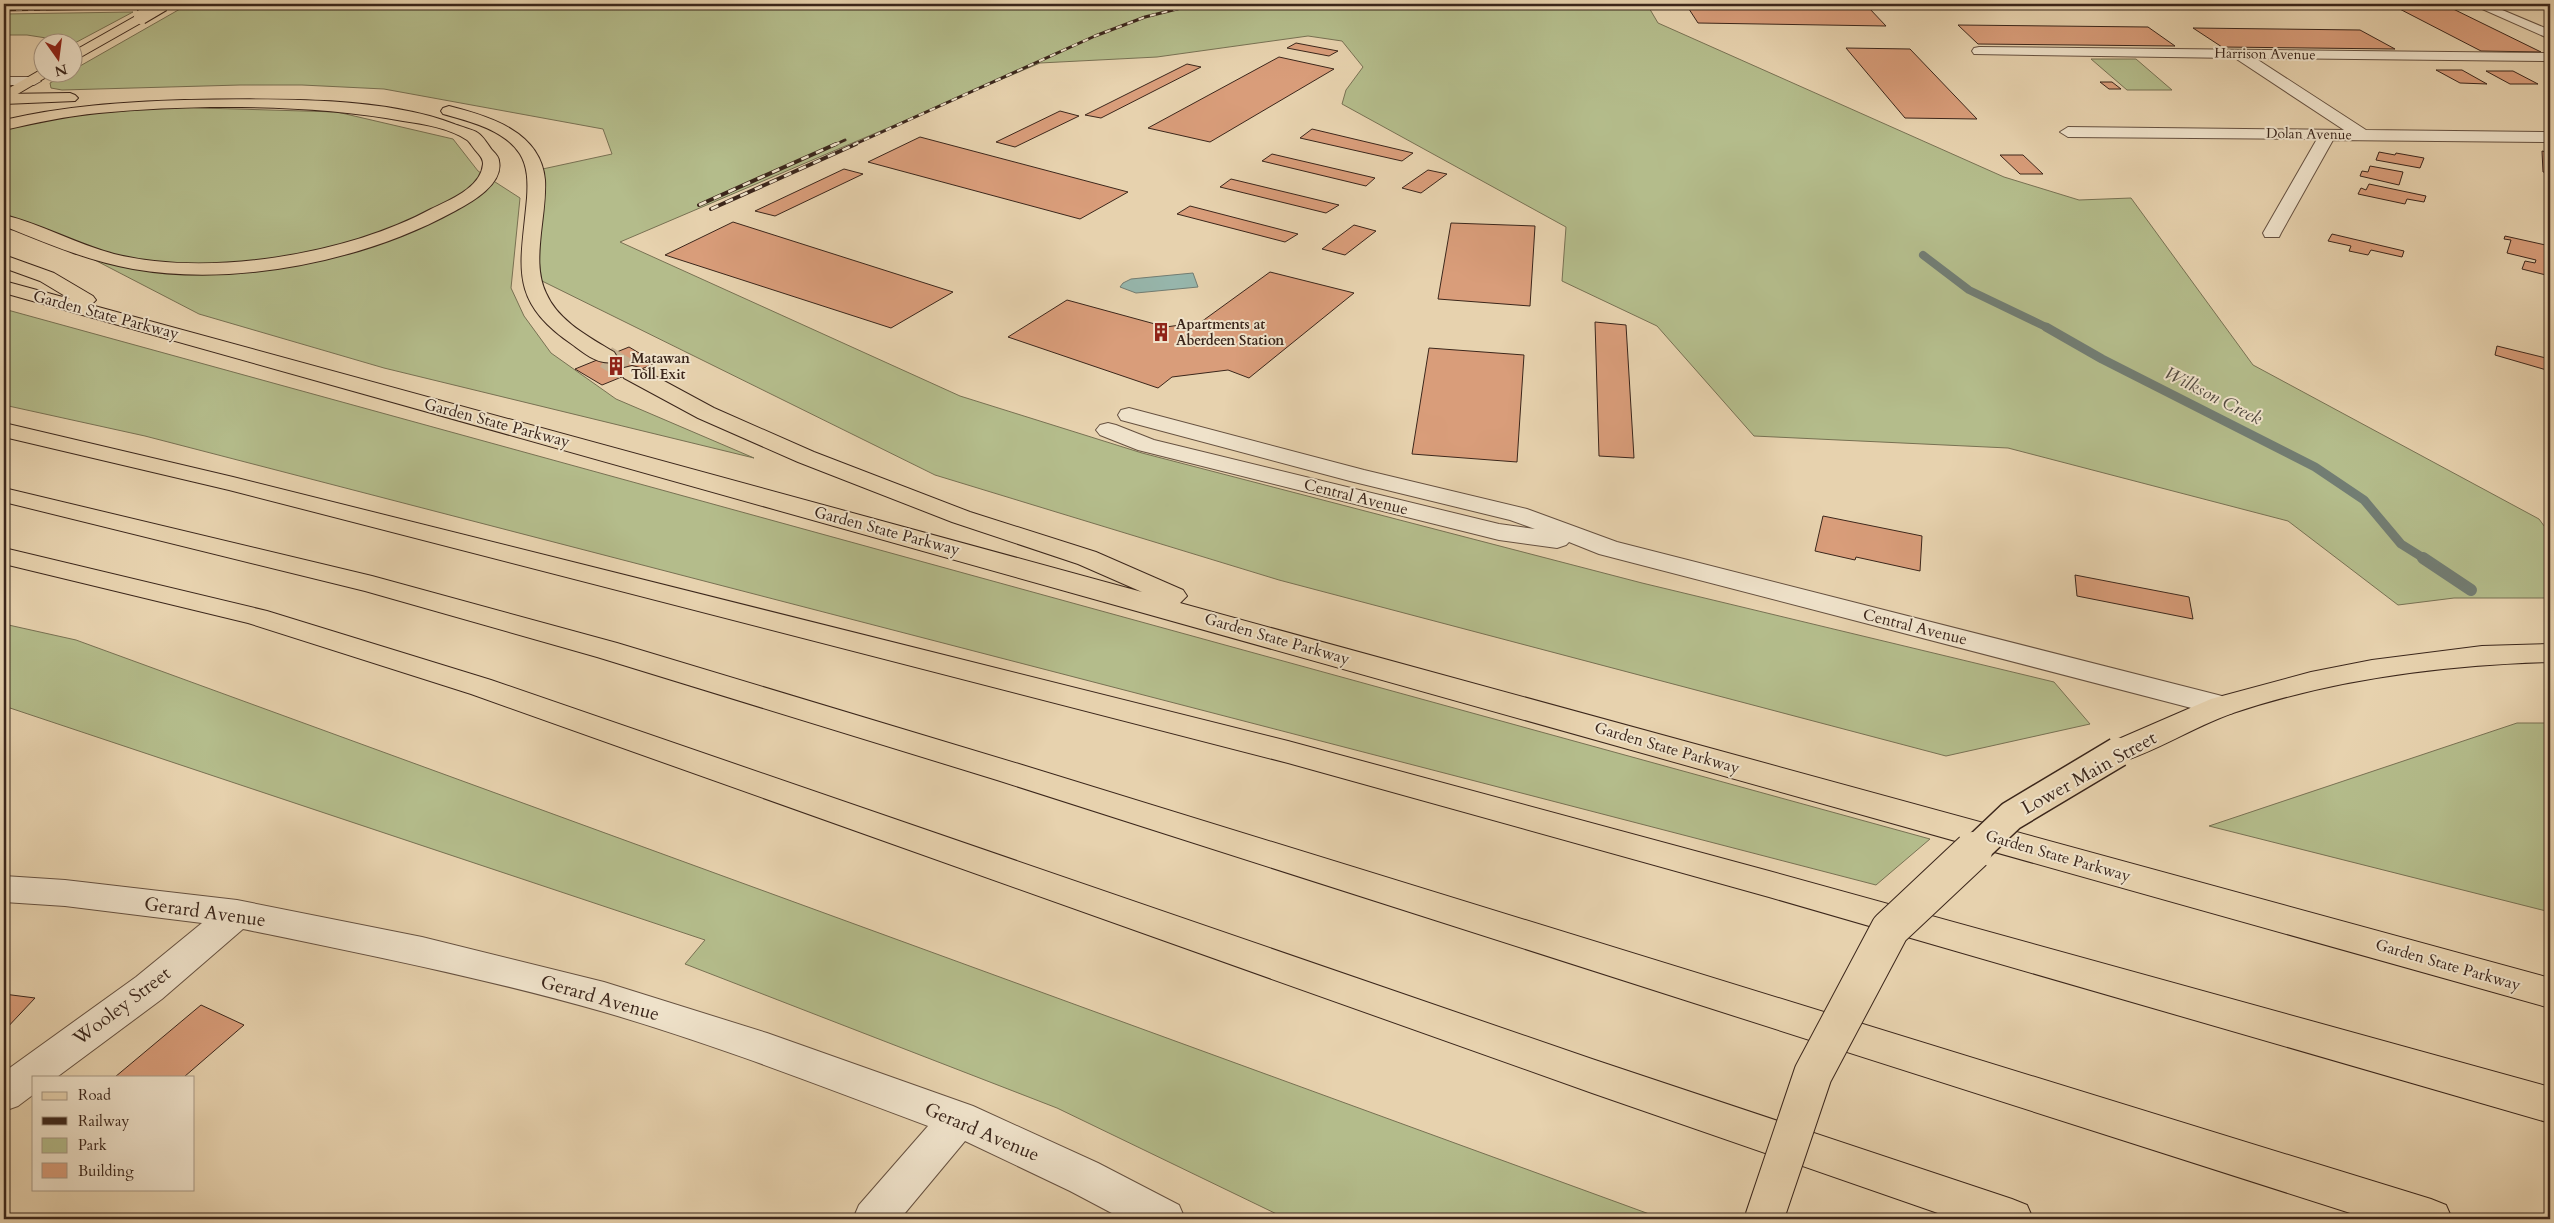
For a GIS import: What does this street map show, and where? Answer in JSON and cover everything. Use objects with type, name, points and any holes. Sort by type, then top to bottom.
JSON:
[{"type":"main road","points":[[82,52],[163,4]]},
{"type":"main road","points":[[4,98],[32,82]]},
{"type":"main road","points":[[4,98],[235,94],[327,96],[424,106],[464,115],[492,125],[517,140],[531,156],[534,166],[536,187],[529,273],[536,296],[544,308],[569,332],[606,357]]},
{"type":"main road","points":[[4,125],[66,112],[128,106],[218,104],[327,107],[389,113],[445,125],[474,138],[489,152],[491,160],[487,178],[477,189],[452,206],[424,220],[391,234],[333,251],[256,264],[185,267],[123,262],[80,250],[4,220]]},
{"type":"main road","points":[[4,261],[47,277],[115,318]]},
{"type":"main road","name":"Garden State Parkway","points":[[4,287],[2550,994]]},
{"type":"main road","points":[[632,373],[706,413],[806,457],[961,517],[1087,558],[1262,635]]},
{"type":"main road","points":[[4,430],[233,484],[1279,750],[1683,860],[2550,1105]]},
{"type":"main road","points":[[4,495],[372,584],[626,655],[998,769],[2431,1219]]},
{"type":"main road","points":[[4,556],[148,589],[257,617],[481,687],[1592,1076],[2012,1219]]},
{"type":"main road","name":"Lower Main Street","points":[[1764,1219],[1813,1074],[1890,929],[2011,816],[2118,752],[2222,706],[2311,682],[2372,670],[2482,656],[2550,653]]},
{"type":"street","points":[[2478,4],[2550,35]]},
{"type":"street","points":[[2193,40],[2214,54]]},
{"type":"street","name":"Harrison Avenue","points":[[1979,51],[2550,57]]},
{"type":"street","points":[[2240,54],[2362,135]]},
{"type":"street","points":[[4,82],[32,81]]},
{"type":"street","name":"Dolan Avenue","points":[[2068,132],[2550,137]]},
{"type":"street","points":[[2272,233],[2328,134]]},
{"type":"street","name":"Central Avenue","points":[[1129,415],[1336,481]]},
{"type":"street","name":"Central Avenue","points":[[1108,430],[1146,445],[1518,514],[1608,548],[2222,706]]},
{"type":"street","name":"Gerard Avenue","points":[[4,889],[65,894],[237,914],[422,952],[604,996],[767,1049],[959,1119],[1084,1177],[1164,1219]]},
{"type":"street","name":"Wooley Street","points":[[4,1094],[149,988],[237,914]]},
{"type":"street","points":[[874,1219],[959,1119]]},
{"type":"green space","points":[[487,4],[1613,4],[1648,6],[1658,23],[2004,177],[2079,200],[2131,198],[2253,365],[2539,519],[2550,534],[2550,598],[2454,598],[2398,605],[2288,521],[2008,448],[1754,436],[1657,326],[1562,281],[1566,227],[1342,104],[1346,90],[1363,67],[1342,41],[1308,36],[1157,57],[1040,63],[620,242],[960,396],[1142,453],[1642,583],[2054,682],[2090,724],[1946,756],[1279,580],[935,475],[538,279],[538,170],[612,154],[603,129],[384,89],[302,85],[62,90],[51,88],[50,83],[52,82],[82,82],[82,65],[180,9]]},
{"type":"green space","points":[[133,12],[82,39],[82,32],[32,32],[32,36],[4,35],[4,14]]},
{"type":"green space","points":[[2091,59],[2136,59],[2172,90],[2127,90]]},
{"type":"green space","points":[[168,107],[337,112],[453,139],[478,171],[520,198],[511,288],[524,316],[551,353],[616,399],[754,458],[384,368],[199,314],[4,213],[4,130],[61,116]]},
{"type":"green space","points":[[4,309],[1930,839],[1876,885],[145,436],[4,405]]},
{"type":"green space","points":[[4,624],[76,640],[1652,1215],[1651,1219],[1287,1219],[1057,1108],[685,964],[705,940],[4,706]]},
{"type":"green space","points":[[2517,723],[2550,723],[2550,912],[2209,826]]},
{"type":"water","points":[[1193,273],[1198,287],[1136,293],[1120,287],[1131,279]]},
{"type":"building","points":[[2390,4],[2443,4],[2541,52],[2481,51]]},
{"type":"building","points":[[1687,6],[1869,8],[1886,26],[1698,23]]},
{"type":"building","points":[[1958,25],[2148,27],[2175,46],[1978,44]]},
{"type":"building","points":[[2193,28],[2360,30],[2395,49],[2222,47]]},
{"type":"building","points":[[1296,43],[1338,51],[1329,56],[1287,48]]},
{"type":"building","points":[[1846,48],[1910,49],[1977,119],[1905,118]]},
{"type":"building","points":[[1279,57],[1334,69],[1210,142],[1148,128]]},
{"type":"building","points":[[1187,64],[1201,67],[1101,118],[1085,115]]},
{"type":"building","points":[[2436,70],[2462,70],[2487,84],[2460,83]]},
{"type":"building","points":[[2486,71],[2513,71],[2538,84],[2510,84]]},
{"type":"building","points":[[2100,82],[2112,82],[2121,89],[2109,89]]},
{"type":"building","points":[[1060,111],[1079,116],[1015,147],[996,142]]},
{"type":"building","points":[[1312,129],[1413,153],[1402,161],[1300,138]]},
{"type":"building","points":[[920,137],[1128,192],[1080,219],[868,162]]},
{"type":"building","points":[[2542,151],[2550,153],[2550,173],[2543,172]]},
{"type":"building","points":[[2379,152],[2424,158],[2420,168],[2376,160]]},
{"type":"building","points":[[1272,154],[1375,178],[1366,186],[1262,161]]},
{"type":"building","points":[[2000,155],[2023,155],[2043,174],[2020,174]]},
{"type":"building","points":[[2370,166],[2403,172],[2399,185],[2360,176],[2362,171],[2368,172]]},
{"type":"building","points":[[844,169],[863,174],[775,216],[755,211]]},
{"type":"building","points":[[1428,170],[1447,174],[1421,193],[1402,188]]},
{"type":"building","points":[[1231,179],[1339,205],[1326,213],[1220,187]]},
{"type":"building","points":[[2369,184],[2426,196],[2424,202],[2407,199],[2405,204],[2358,194],[2361,188],[2366,190]]},
{"type":"building","points":[[1190,206],[1298,234],[1285,242],[1177,214]]},
{"type":"building","points":[[733,222],[953,292],[891,328],[665,255]]},
{"type":"building","points":[[1451,223],[1535,226],[1530,306],[1438,299]]},
{"type":"building","points":[[1354,225],[1376,231],[1345,255],[1322,249]]},
{"type":"building","points":[[2332,234],[2404,251],[2402,257],[2371,250],[2368,255],[2349,251],[2351,246],[2328,241]]},
{"type":"building","points":[[2505,236],[2550,246],[2550,276],[2522,269],[2525,261],[2535,263],[2536,260],[2507,253],[2511,240],[2504,239]]},
{"type":"building","name":"Apartments at Aberdeen Station","points":[[1270,272],[1354,293],[1249,378],[1228,370],[1172,377],[1158,388],[1008,337],[1067,300],[1166,327],[1201,322]]},
{"type":"building","points":[[1595,322],[1626,325],[1634,458],[1599,456]]},
{"type":"building","points":[[2497,346],[2550,359],[2550,371],[2495,355]]},
{"type":"building","name":"Matawan Toll Exit","points":[[629,347],[656,363],[602,385],[575,369]]},
{"type":"building","points":[[1429,348],[1524,355],[1517,462],[1412,454]]},
{"type":"building","points":[[1823,516],[1922,536],[1920,571],[1856,557],[1855,560],[1815,551]]},
{"type":"building","points":[[2075,575],[2189,597],[2193,619],[2077,596]]},
{"type":"building","points":[[4,994],[35,998],[4,1031]]},
{"type":"building","points":[[201,1005],[244,1025],[185,1076],[116,1076]]},
{"type":"waterway","name":"Wilkson Creek","points":[[1923,255],[1969,290],[2046,327]]},
{"type":"waterway","name":"Wilkson Creek","points":[[2046,327],[2102,359],[2315,467],[2364,500],[2401,544],[2425,559]]},
{"type":"waterway","name":"Wilkson Creek","points":[[2423,558],[2471,590]]},
{"type":"tunnel","points":[[606,357],[632,373]]},
{"type":"railway","points":[[4,10],[316,4]]},
{"type":"railway","points":[[853,145],[1095,36],[1145,17],[1197,4]]},
{"type":"railway","points":[[834,145],[845,140]]},
{"type":"railway","points":[[699,205],[836,144]]},
{"type":"railway","points":[[711,209],[856,144]]},
{"type":"place","name":"Apartments at Aberdeen Station","points":[[1161,332]]},
{"type":"place","name":"Matawan Toll Exit","points":[[616,366]]}]
